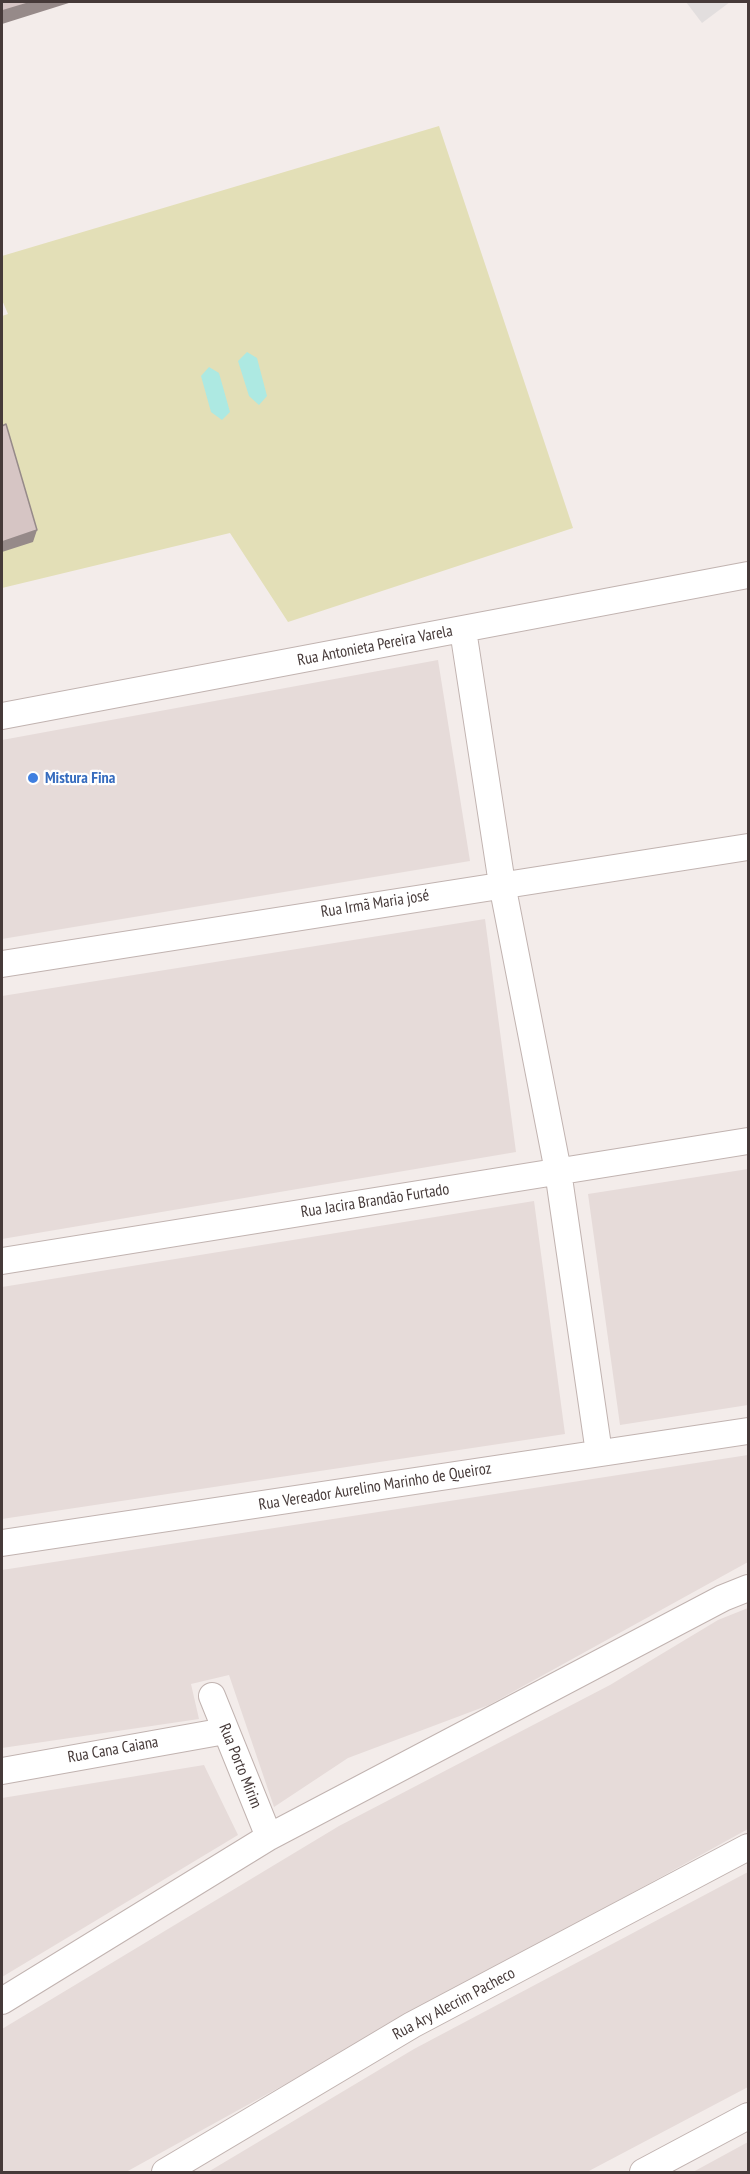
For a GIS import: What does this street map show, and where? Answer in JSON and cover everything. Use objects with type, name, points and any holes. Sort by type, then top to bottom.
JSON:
[{"type":"street","name":"Rua Antonieta Pereira Varela","points":[[2,716],[748,575]]},
{"type":"street","points":[[463,630],[502,884],[558,1171],[599,1453]]},
{"type":"street","name":"Rua Irmã Maria josé","points":[[2,964],[748,847]]},
{"type":"street","name":"Rua Jacira Brandão Furtado","points":[[2,1261],[748,1141]]},
{"type":"street","name":"Rua Vereador Aurelino Marinho de Queiroz","points":[[2,1543],[748,1431]]},
{"type":"street","points":[[2,2001],[269,1837],[723,1598],[748,1588]]},
{"type":"street","name":"Rua Porto Mirim","points":[[212,1696],[269,1837]]},
{"type":"street","name":"Rua Cana Caiana","points":[[2,1771],[225,1731]]},
{"type":"street","name":"Rua Ary Alecrim Pacheco","points":[[165,2172],[412,2025],[748,1847]]},
{"type":"street","points":[[643,2172],[748,2116]]},
{"type":"shaded area","points":[[686,2],[730,2],[702,23]]},
{"type":"shaded area","points":[[439,126],[573,528],[288,622],[230,533],[2,588],[2,316],[8,314],[2,300],[2,256]]},
{"type":"shaded area","points":[[438,660],[470,861],[2,939],[2,740]]},
{"type":"shaded area","points":[[485,919],[516,1152],[2,1239],[2,996]]},
{"type":"shaded area","points":[[748,1169],[748,1405],[620,1425],[588,1194]]},
{"type":"shaded area","points":[[534,1201],[565,1434],[2,1519],[2,1287]]},
{"type":"shaded area","points":[[748,1455],[748,1562],[489,1705],[348,1758],[274,1807],[229,1675],[191,1684],[199,1719],[2,1748],[2,1570]]},
{"type":"shaded area","points":[[748,1608],[748,1829],[126,2172],[2,2172],[2,2029],[339,1826],[610,1685],[718,1620]]},
{"type":"shaded area","points":[[204,1765],[238,1835],[2,1977],[2,1798]]},
{"type":"shaded area","points":[[748,1872],[748,2087],[587,2172],[208,2172],[414,2049]]},
{"type":"shaded area","points":[[748,2142],[748,2172],[693,2172]]},
{"type":"water","points":[[247,352],[257,358],[267,396],[259,405],[249,396],[238,361]]},
{"type":"water","points":[[209,367],[219,373],[230,412],[222,420],[211,412],[201,376]]},
{"type":"building","points":[[2,2],[32,2],[2,11]]},
{"type":"building","points":[[6,424],[37,530],[2,542],[2,426]]},
{"type":"place","name":"Mistura Fina","points":[[33,778]]}]
